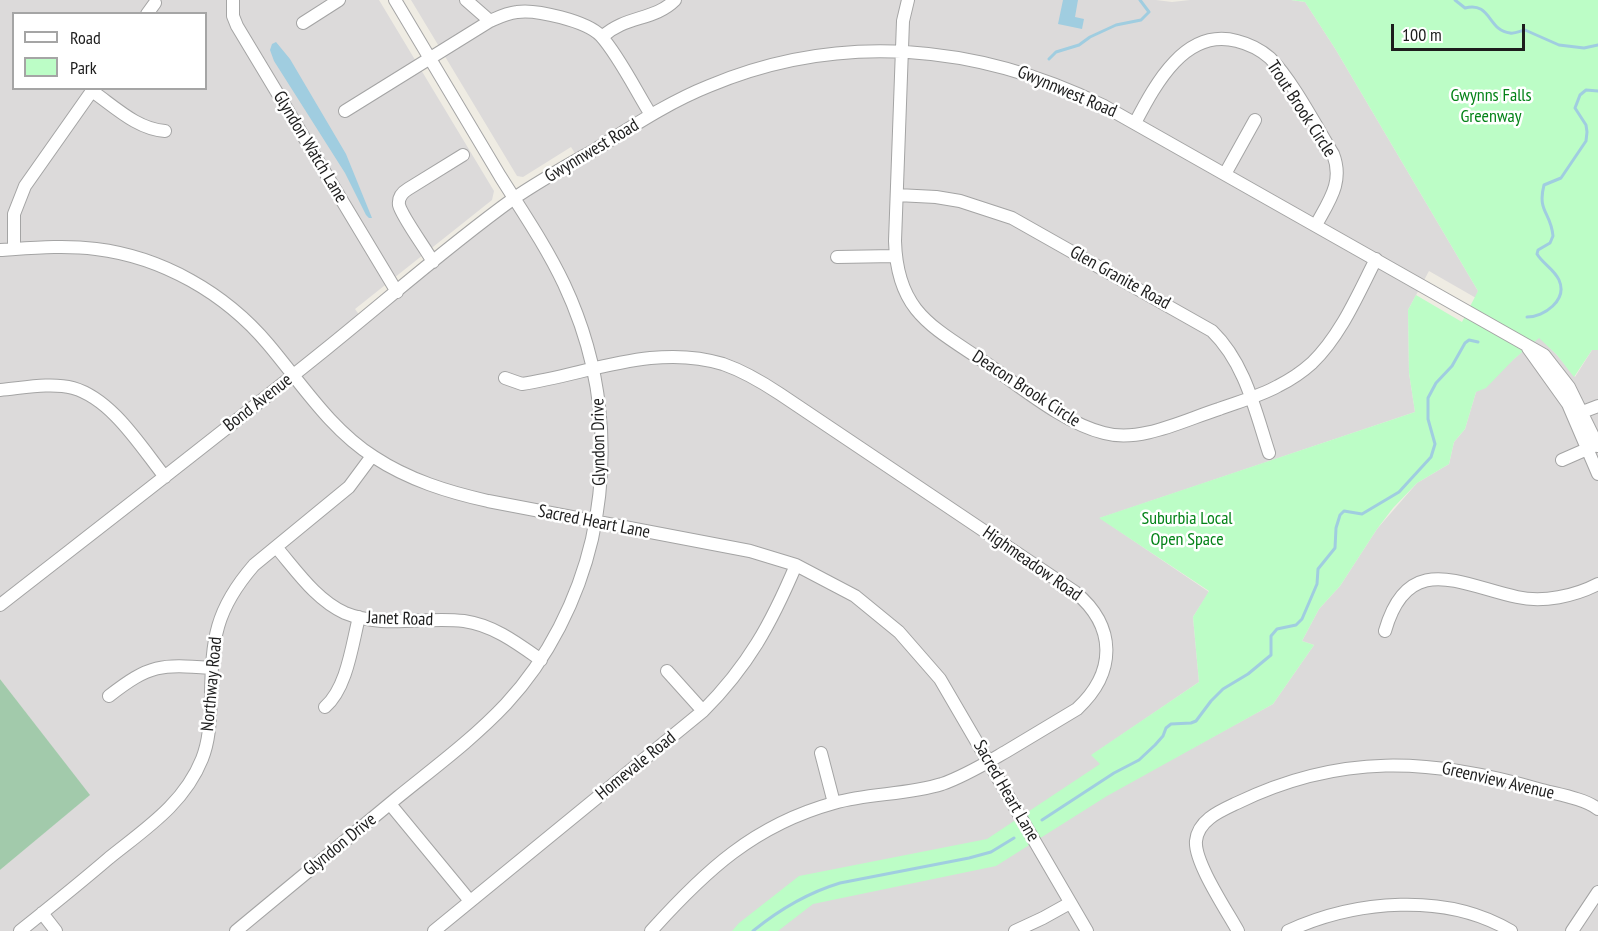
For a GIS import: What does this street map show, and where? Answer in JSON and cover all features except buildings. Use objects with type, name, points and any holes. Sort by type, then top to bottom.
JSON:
[{"type":"street","name":"Glyndon Watch Lane","points":[[233,0],[233,16],[237,26],[397,292]]},
{"type":"street","points":[[303,22],[339,0]]},
{"type":"street","name":"Glyndon Drive","points":[[236,931],[487,723],[508,702],[541,660],[580,581],[601,487],[603,446],[600,405],[594,369],[577,313],[563,282],[395,0]]},
{"type":"street","points":[[466,0],[490,21]]},
{"type":"street","points":[[602,37],[619,24],[661,11],[675,0]]},
{"type":"street","name":"Deacon Brook Circle","points":[[908,0],[903,21],[895,256],[898,275],[904,291],[923,319],[1069,419],[1089,429],[1107,434],[1141,433],[1251,398],[1276,387],[1310,365],[1325,350],[1376,259]]},
{"type":"street","points":[[345,111],[490,21],[507,14],[532,12],[588,27],[602,37],[651,115]]},
{"type":"street","name":"Trout Brook Circle","points":[[1135,123],[1162,77],[1181,56],[1197,45],[1217,39],[1229,39],[1245,43],[1262,52],[1291,86],[1337,164],[1336,183],[1316,225]]},
{"type":"street","name":"Gwynnwest Road","points":[[514,199],[682,98],[712,84],[767,66],[844,53],[903,51],[948,55],[1011,68],[1075,92],[1135,123],[1526,344],[1578,414],[1595,446],[1598,474]]},
{"type":"street","points":[[14,249],[14,214],[21,193],[93,90],[143,127],[165,131]]},
{"type":"street","points":[[1225,174],[1255,120]]},
{"type":"street","points":[[434,262],[402,211],[399,199],[402,193],[463,155]]},
{"type":"street","name":"Glen Granite Road","points":[[897,195],[960,201],[1012,218],[1191,317],[1212,331],[1222,341],[1240,369],[1269,453]]},
{"type":"street","name":"Bond Avenue","points":[[0,605],[165,477],[514,199]]},
{"type":"street","name":"Sacred Heart Lane","points":[[0,250],[61,247],[97,249],[132,257],[189,279],[240,314],[331,419],[372,456],[400,472],[452,493],[750,551],[795,565],[855,596],[899,632],[940,680],[1087,931]]},
{"type":"street","points":[[837,257],[895,256]]},
{"type":"street","name":"Highmeadow Road","points":[[505,378],[522,384],[632,360],[671,356],[708,360],[744,372],[1075,592],[1086,601],[1102,626],[1106,643],[1106,664],[1096,688],[1077,709],[989,761],[942,784],[834,803],[778,825],[738,847],[700,878],[651,931]]},
{"type":"street","points":[[0,390],[62,387],[73,388],[91,395],[112,412],[165,477]]},
{"type":"street","points":[[1578,414],[1598,406]]},
{"type":"street","points":[[1562,460],[1595,446]]},
{"type":"street","name":"Northway Road","points":[[20,931],[163,814],[186,789],[207,743],[215,632],[226,604],[254,566],[349,487],[372,456]]},
{"type":"street","name":"Janet Road","points":[[276,547],[319,595],[344,612],[359,617],[397,622],[464,621],[496,631],[541,660]]},
{"type":"street","name":"Homevale Road","points":[[434,931],[702,711],[736,674],[765,633],[795,565]]},
{"type":"street","points":[[1385,631],[1390,614],[1397,602],[1411,588],[1427,580],[1453,579],[1519,597],[1540,599],[1577,593],[1598,584]]},
{"type":"street","points":[[325,707],[334,699],[341,686],[359,617]]},
{"type":"street","points":[[109,696],[133,678],[152,669],[176,665],[211,668]]},
{"type":"street","points":[[667,671],[702,711]]},
{"type":"street","points":[[820,753],[834,803]]},
{"type":"street","name":"Greenview Avenue","points":[[1238,931],[1201,864],[1196,851],[1196,840],[1206,820],[1216,813],[1272,788],[1340,770],[1371,766],[1433,766],[1495,777],[1582,802],[1598,809]]},
{"type":"street","points":[[390,804],[470,901]]},
{"type":"street","points":[[1572,931],[1598,892]]},
{"type":"street","points":[[1015,931],[1070,903]]},
{"type":"street","points":[[1288,931],[1320,918],[1342,913],[1408,905],[1434,906],[1465,912],[1511,931]]},
{"type":"street","points":[[42,913],[56,931]]},
{"type":"shaded area","points":[[0,0],[379,0],[494,191],[492,200],[355,309],[362,319],[411,280],[578,158],[571,147],[523,177],[517,176],[411,0],[1156,0],[1172,2],[1291,0],[1305,2],[1336,50],[1478,291],[1476,298],[1429,271],[1408,310],[1409,373],[1415,412],[1100,518],[1209,592],[1193,617],[1199,682],[1092,755],[1123,786],[1273,704],[1314,645],[1302,641],[1319,609],[1340,586],[1377,529],[1417,483],[1449,464],[1454,442],[1465,429],[1476,392],[1539,337],[1575,377],[1592,350],[1598,350],[1598,931],[0,931],[0,870],[89,795],[0,679]]},
{"type":"green space","name":"Gwynns Falls Greenway","points":[[1291,0],[1598,0],[1598,350],[1592,350],[1574,377],[1557,355],[1539,338],[1514,359],[1486,388],[1476,392],[1465,429],[1454,442],[1449,464],[1417,483],[1377,529],[1340,586],[1319,609],[1302,641],[1314,645],[1273,704],[1107,796],[996,866],[813,904],[778,931],[732,931],[799,876],[987,839],[1100,764],[1091,755],[1199,682],[1193,617],[1209,591],[1099,518],[1415,412],[1409,373],[1408,310],[1416,295],[1462,322],[1478,291],[1336,50],[1305,2]]},
{"type":"green space","points":[[0,679],[90,795],[0,870]]},
{"type":"water","points":[[1063,0],[1078,0],[1075,17],[1084,19],[1082,29],[1058,24]]},
{"type":"water","points":[[276,42],[290,59],[346,154],[372,218],[366,215],[345,173],[274,61],[270,50],[272,44]]},
{"type":"waterway","points":[[1049,59],[1056,52],[1079,45],[1090,37],[1116,25],[1141,20],[1149,12],[1140,0]]},
{"type":"waterway","points":[[1455,0],[1465,8],[1473,7],[1485,12],[1503,31],[1516,33],[1525,30],[1559,45],[1584,48],[1598,45]]},
{"type":"waterway","points":[[1527,317],[1547,311],[1560,294],[1561,287],[1557,276],[1537,254],[1538,250],[1550,243],[1553,236],[1543,207],[1542,194],[1544,185],[1561,178],[1586,141],[1586,125],[1575,108],[1580,95],[1586,90],[1598,91]]},
{"type":"waterway","points":[[1042,820],[1114,773],[1139,760],[1155,745],[1171,724],[1196,721],[1223,689],[1248,674],[1271,655],[1271,636],[1277,629],[1296,625],[1302,619],[1317,584],[1318,569],[1335,548],[1336,528],[1340,515],[1344,511],[1362,514],[1399,492],[1431,457],[1435,444],[1428,419],[1428,398],[1436,383],[1452,366],[1465,343],[1469,340],[1478,342]]},
{"type":"waterway","points":[[753,931],[794,902],[828,887],[969,858],[991,852],[1014,838]]},
{"type":"park label","name":"Suburbia Local Open Space","points":[[1187,529]]}]
